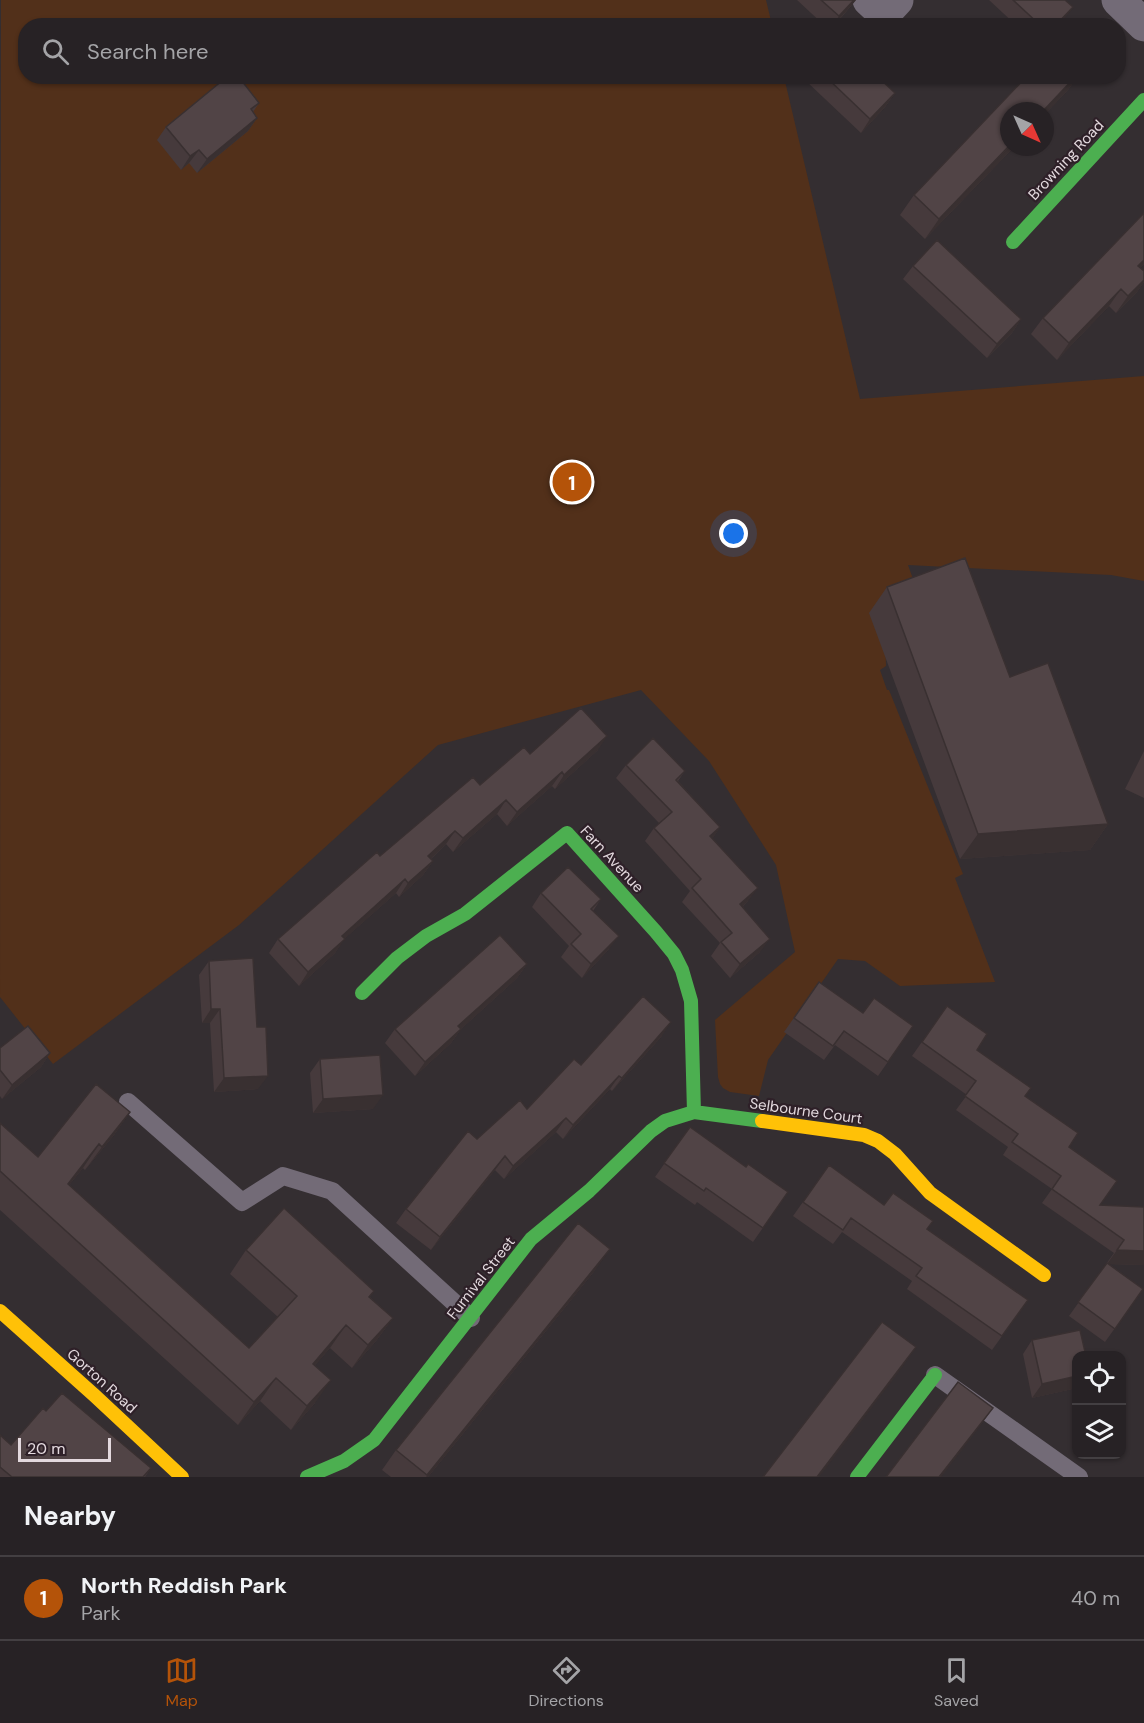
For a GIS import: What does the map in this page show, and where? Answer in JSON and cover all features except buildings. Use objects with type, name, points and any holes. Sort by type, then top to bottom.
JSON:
[{"type":"street","points":[[869,0],[884,14],[897,0]]},
{"type":"street","points":[[1118,0],[1144,25]]},
{"type":"street","name":"Browning Road","points":[[1013,242],[1144,100]]},
{"type":"street","name":"Farn Avenue","points":[[362,993],[397,958],[426,936],[465,914],[567,833],[656,932],[674,954],[682,970],[691,1001],[694,1112]]},
{"type":"street","name":"Selbourne Court","points":[[694,1112],[864,1135],[895,1154],[930,1193],[1044,1275]]},
{"type":"street","name":"Furnival Street","points":[[307,1477],[344,1461],[374,1440],[531,1239],[589,1191],[651,1131],[665,1121],[694,1112]]},
{"type":"street","name":"Gorton Road","points":[[0,1311],[182,1477]]},
{"type":"street","points":[[857,1477],[935,1375]]},
{"type":"lane","points":[[128,1102],[242,1202],[283,1176],[332,1191],[471,1318]]},
{"type":"lane","points":[[935,1375],[1079,1477]]},
{"type":"shaded area","points":[[1,0],[766,0],[770,18],[18,18],[18,84],[786,84],[860,399],[1144,376],[1144,581],[1111,575],[908,565],[928,621],[885,636],[886,666],[880,670],[963,874],[955,878],[995,982],[900,986],[865,961],[838,959],[768,1060],[759,1096],[730,1092],[723,1088],[718,1077],[715,1020],[795,952],[776,865],[709,761],[641,690],[438,745],[239,925],[53,1064],[0,997]]},
{"type":"traffic: fast","points":[[1013,242],[1144,100]]},
{"type":"traffic: fast","points":[[362,993],[397,958],[426,936],[465,914],[567,833],[656,932],[674,954],[682,970],[691,1001],[694,1112]]},
{"type":"traffic: fast","points":[[307,1477],[344,1461],[374,1440],[531,1239],[589,1191],[651,1131],[665,1121],[694,1112],[762,1121]]},
{"type":"traffic: fast","points":[[857,1477],[935,1375]]},
{"type":"traffic: slow","points":[[762,1121],[864,1135],[878,1141],[895,1154],[930,1193],[1044,1275]]},
{"type":"traffic: slow","points":[[0,1311],[182,1477]]},
{"type":"place","name":"North Reddish Park","points":[[572,482]]}]
